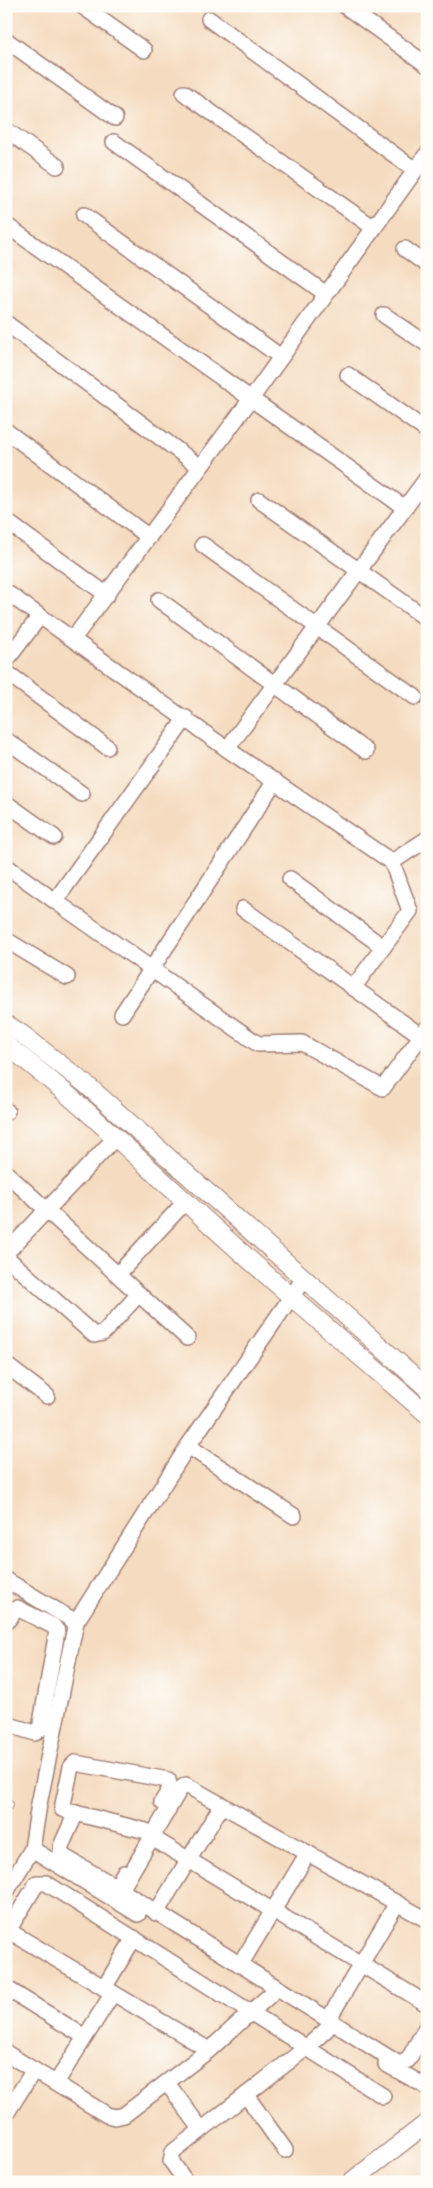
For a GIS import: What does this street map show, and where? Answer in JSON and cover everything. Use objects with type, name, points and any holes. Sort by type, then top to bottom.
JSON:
[{"type":"street","points":[[82,6],[144,50]]},
{"type":"street","points":[[345,6],[427,65]]},
{"type":"street","points":[[209,19],[416,170]]},
{"type":"street","points":[[6,40],[115,118]]},
{"type":"street","points":[[184,93],[374,228]]},
{"type":"street","points":[[6,130],[57,166]]},
{"type":"street","points":[[114,142],[326,294]]},
{"type":"street","points":[[73,639],[251,400],[427,154]]},
{"type":"street","points":[[84,215],[281,357]]},
{"type":"street","points":[[6,225],[405,508]]},
{"type":"street","points":[[405,250],[427,265]]},
{"type":"street","points":[[384,315],[427,344]]},
{"type":"street","points":[[6,323],[200,467]]},
{"type":"street","points":[[348,374],[427,431]]},
{"type":"street","points":[[6,431],[149,537]]},
{"type":"street","points":[[227,749],[427,478]]},
{"type":"street","points":[[259,500],[427,619]]},
{"type":"street","points":[[6,521],[107,595]]},
{"type":"street","points":[[203,545],[415,697]]},
{"type":"street","points":[[6,592],[186,718],[227,749],[392,862],[410,911],[353,988]]},
{"type":"street","points":[[159,600],[366,751]]},
{"type":"street","points":[[6,661],[40,616]]},
{"type":"street","points":[[6,672],[107,747]]},
{"type":"street","points":[[55,901],[186,718]]},
{"type":"street","points":[[6,740],[82,794]]},
{"type":"street","points":[[122,1014],[275,781]]},
{"type":"street","points":[[6,803],[54,837]]},
{"type":"street","points":[[392,862],[427,838]]},
{"type":"street","points":[[6,866],[258,1044],[302,1043],[383,1088],[425,1035],[353,988],[242,910]]},
{"type":"street","points":[[290,879],[383,947]]},
{"type":"street","points":[[6,940],[67,977]]},
{"type":"street","points":[[6,1024],[88,1086],[303,1280],[427,1388]]},
{"type":"street","points":[[6,1046],[36,1068],[116,1137],[290,1296],[427,1414]]},
{"type":"street","points":[[6,1253],[116,1137]]},
{"type":"street","points":[[6,1173],[187,1338]]},
{"type":"street","points":[[118,1274],[185,1202]]},
{"type":"street","points":[[6,1257],[94,1335],[103,1333],[139,1294]]},
{"type":"street","points":[[6,1892],[32,1849],[39,1804],[76,1622],[188,1446],[290,1296],[303,1280]]},
{"type":"street","points":[[6,1365],[47,1396]]},
{"type":"street","points":[[188,1446],[294,1516]]},
{"type":"street","points":[[6,1580],[76,1622]]},
{"type":"street","points":[[6,1724],[35,1733],[40,1729],[58,1631],[53,1626],[17,1608],[7,1621]]},
{"type":"street","points":[[62,1809],[70,1767],[75,1763],[163,1779],[170,1784],[170,1789],[121,1890],[240,1965],[327,2025],[427,2087]]},
{"type":"street","points":[[76,1813],[61,1846],[61,1855],[113,1885],[118,1883],[149,1834],[184,1785],[427,1920]]},
{"type":"street","points":[[39,1804],[149,1834],[188,1860],[427,2004]]},
{"type":"street","points":[[156,1913],[222,1805]]},
{"type":"street","points":[[32,1849],[270,1996],[400,2064],[408,2060],[427,2026]]},
{"type":"street","points":[[240,1965],[308,1853]]},
{"type":"street","points":[[209,2050],[7,1932],[40,1882],[46,1883],[383,2096]]},
{"type":"street","points":[[186,2182],[170,2161],[170,2156],[176,2148],[306,2048],[327,2025],[397,1903]]},
{"type":"street","points":[[56,2083],[85,2037],[134,1938]]},
{"type":"street","points":[[6,1988],[85,2037]]},
{"type":"street","points":[[6,2053],[115,2117],[124,2115],[209,2050],[270,1996]]},
{"type":"street","points":[[6,2114],[34,2070]]},
{"type":"street","points":[[167,2082],[201,2129]]},
{"type":"street","points":[[246,2094],[285,2150]]},
{"type":"street","points":[[351,2182],[427,2123]]}]
